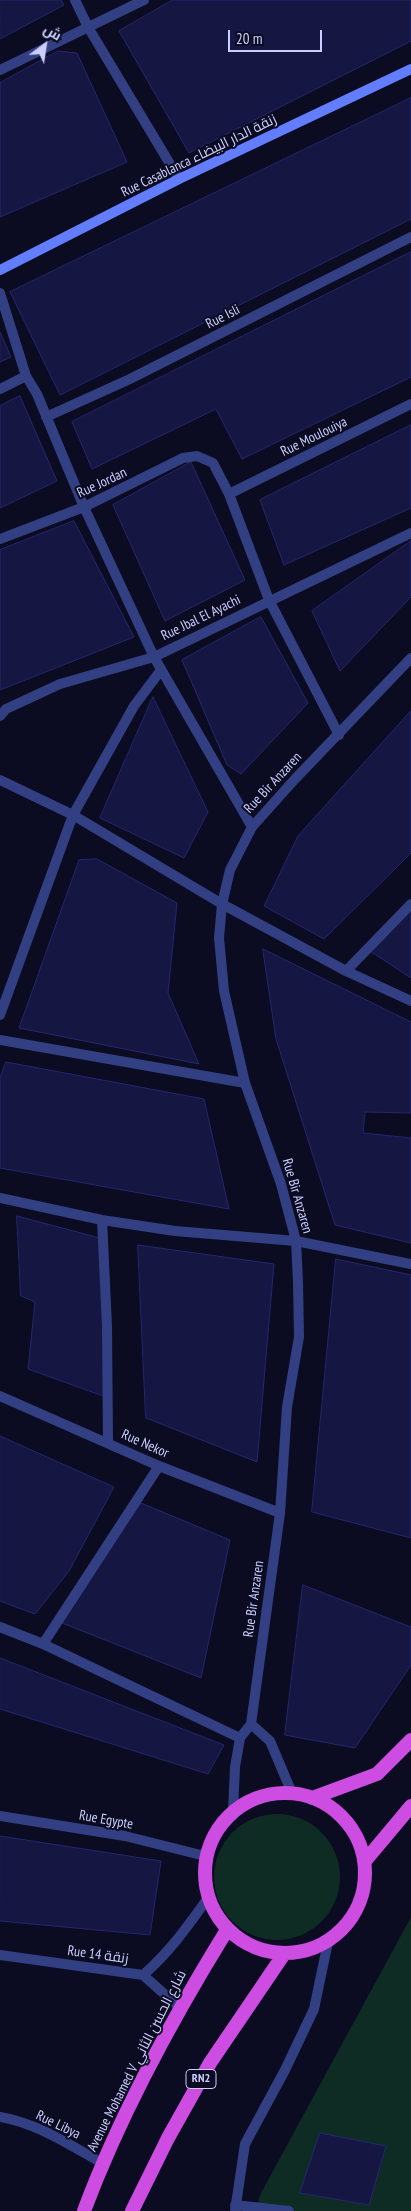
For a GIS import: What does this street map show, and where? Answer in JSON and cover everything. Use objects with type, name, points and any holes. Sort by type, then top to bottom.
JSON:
[{"type":"highway","points":[[312,1798],[377,1774],[411,1740]]},
{"type":"highway","points":[[292,1793],[312,1798],[332,1808],[347,1822],[359,1841],[365,1862],[365,1885],[358,1907],[346,1927],[328,1942],[307,1951],[284,1954],[263,1951],[244,1943],[227,1930],[216,1915],[208,1898],[204,1877],[205,1856],[211,1839],[220,1824],[233,1811],[260,1796],[292,1793]]},
{"type":"highway","points":[[365,1862],[411,1806]]},
{"type":"highway","name":"Avenue Mohamed V شارع الحسن الثاني","points":[[84,2211],[102,2163],[180,2008],[227,1930]]},
{"type":"highway","name":"RN2","points":[[132,2211],[168,2138],[210,2064],[284,1954]]},
{"type":"main road","name":"Rue Casablanca زنقة الدار البيضاء","points":[[0,270],[179,179],[411,69]]},
{"type":"street","points":[[75,0],[88,27],[179,179]]},
{"type":"street","points":[[0,70],[144,0]]},
{"type":"street","name":"Rue Isli","points":[[46,417],[130,379],[411,237]]},
{"type":"street","points":[[0,294],[26,376],[37,394],[84,507],[154,657],[252,827]]},
{"type":"street","points":[[0,389],[26,376]]},
{"type":"street","name":"Rue Moulouiya","points":[[229,494],[411,404]]},
{"type":"street","name":"Rue Jordan","points":[[0,539],[84,507],[183,458],[197,456],[213,463],[229,494]]},
{"type":"street","points":[[229,494],[269,600],[339,735]]},
{"type":"street","name":"Rue Jbal El Ayachi","points":[[0,716],[6,709],[60,684],[154,657],[411,533]]},
{"type":"street","name":"Rue Bir Anzaren","points":[[251,1724],[280,1513],[287,1407],[299,1337],[296,1241],[281,1184],[245,1083],[224,991],[219,938],[222,904],[230,870],[252,827],[295,779],[411,658]]},
{"type":"street","points":[[0,1015],[73,815],[134,706],[161,670]]},
{"type":"street","points":[[0,780],[73,815],[222,904],[346,971],[411,1001]]},
{"type":"street","points":[[346,971],[411,904]]},
{"type":"street","points":[[0,1040],[245,1083]]},
{"type":"street","points":[[0,1198],[102,1220],[175,1231],[296,1241],[411,1264]]},
{"type":"street","points":[[102,1220],[107,1326],[108,1443]]},
{"type":"street","name":"Rue Nekor","points":[[0,1396],[159,1466],[280,1513]]},
{"type":"street","points":[[43,1644],[159,1466]]},
{"type":"street","points":[[0,1627],[43,1644],[240,1738]]},
{"type":"street","points":[[233,1811],[235,1767],[240,1738],[251,1724],[270,1741],[292,1793]]},
{"type":"street","name":"Rue Egypte","points":[[0,1816],[125,1836],[205,1856]]},
{"type":"street","points":[[144,1976],[164,1958],[208,1898]]},
{"type":"street","points":[[289,2211],[235,2208],[245,2144],[285,2070],[314,2009],[328,1942]]},
{"type":"street","name":"Rue 14 زنقة","points":[[0,1955],[144,1976],[180,2008]]},
{"type":"street","name":"Rue Libya","points":[[0,2117],[11,2118],[45,2131],[102,2163]]},
{"type":"green space","points":[[277,1814],[301,1818],[322,1832],[336,1853],[340,1877],[336,1901],[322,1922],[301,1936],[277,1940],[253,1936],[232,1922],[218,1901],[214,1877],[218,1853],[232,1832],[253,1818]]},
{"type":"green space","points":[[411,1917],[411,2211],[255,2211],[261,2193]]},
{"type":"building","points":[[0,0],[61,0],[64,5],[0,39]]},
{"type":"building","points":[[173,0],[411,0],[411,41],[189,153],[119,31]]},
{"type":"building","points":[[58,51],[77,53],[127,162],[0,217],[0,83]]},
{"type":"building","points":[[411,98],[411,219],[60,395],[10,292]]},
{"type":"building","points":[[411,252],[411,377],[242,459],[216,409],[92,469],[72,422]]},
{"type":"building","points":[[0,332],[11,357],[0,362]]},
{"type":"building","points":[[20,396],[57,481],[0,508],[0,406]]},
{"type":"building","points":[[411,425],[411,508],[284,565],[260,500]]},
{"type":"building","points":[[191,462],[245,580],[165,621],[113,505]]},
{"type":"building","points":[[74,521],[134,637],[0,690],[0,550]]},
{"type":"building","points":[[411,541],[411,597],[340,671],[312,611]]},
{"type":"building","points":[[261,617],[308,703],[241,774],[227,765],[182,660]]},
{"type":"building","points":[[153,697],[208,812],[184,858],[100,818]]},
{"type":"building","points":[[411,711],[411,853],[324,939],[264,906],[298,836]]},
{"type":"building","points":[[97,859],[177,903],[168,993],[199,1064],[19,1028],[79,860]]},
{"type":"building","points":[[411,910],[411,978],[367,949]]},
{"type":"building","points":[[263,949],[411,1022],[411,1113],[365,1112],[363,1133],[411,1138],[411,1243],[335,1225],[276,1039]]},
{"type":"building","points":[[6,1062],[204,1099],[229,1209],[0,1168],[0,1079]]},
{"type":"building","points":[[17,1216],[100,1238],[106,1397],[28,1369],[35,1302],[21,1296]]},
{"type":"building","points":[[138,1245],[274,1264],[257,1462],[146,1418]]},
{"type":"building","points":[[336,1259],[411,1275],[411,1538],[312,1512]]},
{"type":"building","points":[[0,1436],[114,1487],[69,1571],[35,1614],[0,1601]]},
{"type":"building","points":[[141,1503],[230,1540],[201,1678],[62,1623]]},
{"type":"building","points":[[303,1585],[411,1627],[411,1665],[355,1748],[285,1735]]},
{"type":"building","points":[[0,1658],[224,1745],[208,1774],[0,1709]]},
{"type":"building","points":[[0,1836],[161,1861],[150,1935],[0,1921]]},
{"type":"building","points":[[320,2133],[386,2146],[369,2205],[300,2193]]}]
